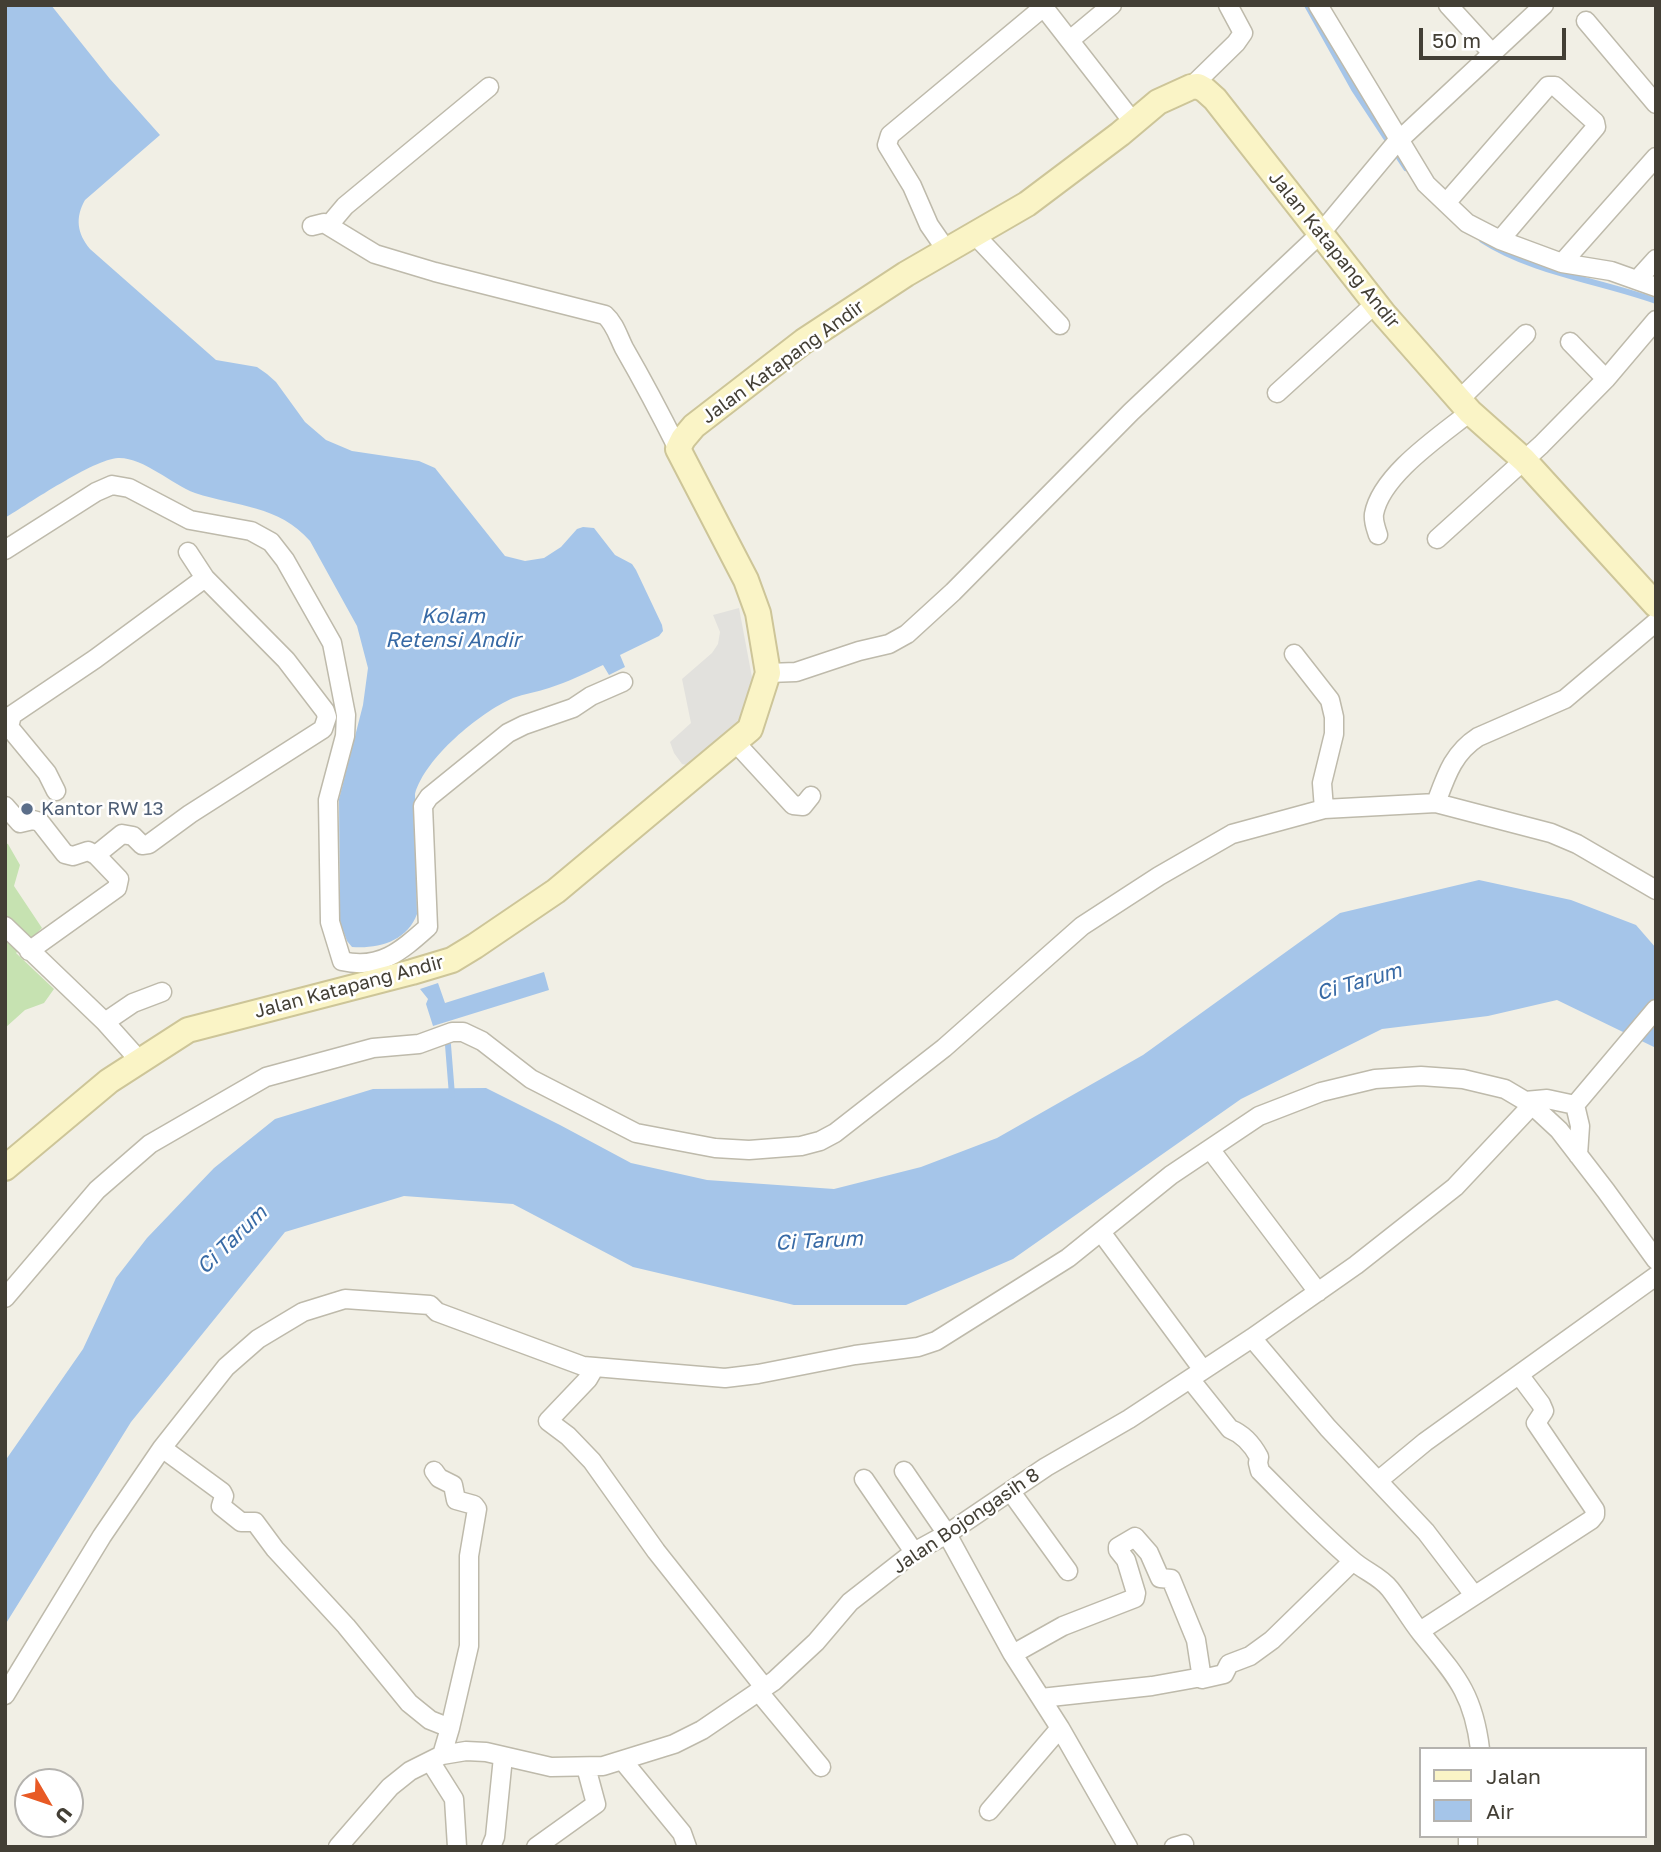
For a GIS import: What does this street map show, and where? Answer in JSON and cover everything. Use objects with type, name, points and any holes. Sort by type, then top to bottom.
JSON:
[{"type":"street","points":[[1070,40],[1112,5]]},
{"type":"street","points":[[1191,87],[1243,33],[1228,5]]},
{"type":"street","points":[[1318,5],[1426,184],[1467,223],[1500,240],[1562,263],[1611,271],[1656,288]]},
{"type":"street","points":[[1448,5],[1492,53]]},
{"type":"street","points":[[768,673],[796,672],[889,644],[907,634],[982,563],[1131,412],[1320,234],[1381,158],[1398,141],[1544,5]]},
{"type":"street","points":[[947,251],[929,225],[912,186],[891,155],[887,145],[890,135],[1044,6],[1133,121]]},
{"type":"street","points":[[1586,21],[1656,104]]},
{"type":"street","name":"Jalan Katapang Andir","points":[[5,1168],[109,1081],[188,1030],[452,960],[494,935],[556,891],[750,729],[768,673],[758,613],[746,580],[678,449],[683,439],[694,426],[804,341],[906,274],[1027,204],[1158,102],[1191,87],[1198,86],[1215,99],[1376,303],[1465,405],[1524,460],[1656,605]]},
{"type":"street","points":[[1446,203],[1548,86],[1555,86],[1595,122],[1596,127],[1500,240]]},
{"type":"street","points":[[489,87],[320,225],[374,254],[605,315],[612,322],[642,376],[678,449]]},
{"type":"street","points":[[1562,263],[1656,157]]},
{"type":"street","points":[[975,235],[1060,325]]},
{"type":"street","points":[[1637,280],[1656,259]]},
{"type":"street","points":[[1277,393],[1376,303]]},
{"type":"street","points":[[1437,539],[1524,460],[1606,379],[1656,320]]},
{"type":"street","points":[[1378,535],[1374,522],[1375,512],[1393,479],[1465,405],[1526,334]]},
{"type":"street","points":[[1570,342],[1606,379]]},
{"type":"street","points":[[5,550],[96,492],[112,485],[129,488],[190,520],[251,531],[271,542],[285,560],[332,643],[346,715],[345,736],[328,800],[330,922],[342,961],[358,965],[396,955],[428,928],[423,806],[429,797],[508,733],[524,724],[573,708],[591,696],[623,682]]},
{"type":"street","points":[[96,855],[122,834],[129,834],[142,845],[149,844],[190,814],[323,729],[326,723],[325,711],[286,660],[205,578],[188,552]]},
{"type":"street","points":[[56,791],[47,773],[9,727],[12,715],[95,659],[205,578]]},
{"type":"street","points":[[1436,803],[1452,762],[1466,745],[1478,737],[1565,699],[1656,622]]},
{"type":"street","points":[[1294,654],[1330,700],[1334,717],[1334,734],[1322,783],[1324,809]]},
{"type":"street","points":[[735,742],[793,805],[803,806],[811,796]]},
{"type":"street","points":[[5,1298],[97,1189],[150,1144],[266,1077],[373,1048],[419,1044],[452,1032],[463,1032],[482,1041],[531,1079],[636,1133],[726,1149],[749,1150],[801,1146],[820,1141],[835,1133],[944,1048],[1082,926],[1098,915],[1233,834],[1324,809],[1436,803],[1551,833],[1577,844],[1656,890]]},
{"type":"street","points":[[5,806],[20,823],[33,820],[40,822],[65,854],[73,856],[83,851],[96,855],[119,879],[117,888],[29,951]]},
{"type":"street","points":[[5,926],[105,1022],[139,1060]]},
{"type":"street","points":[[105,1022],[133,1003],[162,992]]},
{"type":"street","points":[[1575,1105],[1656,1010]]},
{"type":"street","points":[[5,1695],[102,1536],[162,1448],[226,1367],[258,1339],[303,1312],[345,1299],[429,1305],[437,1312],[583,1366],[725,1378],[918,1347],[936,1341],[1057,1265],[1171,1175],[1259,1116],[1321,1092],[1375,1079],[1421,1076],[1463,1079],[1504,1089],[1529,1103],[1559,1130],[1656,1260]]},
{"type":"street","points":[[1529,1103],[1547,1099],[1575,1105]]},
{"type":"street","name":"Jalan Bojongasih 8","points":[[338,1847],[390,1787],[410,1771],[436,1758],[466,1751],[486,1752],[551,1767],[603,1766],[674,1744],[702,1731],[761,1689],[816,1642],[850,1602],[914,1552],[947,1534],[1046,1467],[1129,1419],[1318,1292],[1455,1187],[1529,1103]]},
{"type":"street","points":[[1575,1105],[1580,1126],[1578,1155]]},
{"type":"street","points":[[1210,1149],[1318,1292]]},
{"type":"street","points":[[1101,1232],[1197,1374],[1230,1429],[1239,1431],[1255,1449],[1259,1457],[1260,1471],[1353,1561],[1390,1589],[1455,1676],[1471,1704],[1480,1747]]},
{"type":"street","points":[[1379,1480],[1426,1442],[1656,1276]]},
{"type":"street","points":[[1252,1338],[1328,1428],[1426,1532],[1474,1594]]},
{"type":"street","points":[[594,1367],[588,1379],[548,1421],[568,1436],[592,1461],[656,1552],[821,1768]]},
{"type":"street","points":[[1420,1632],[1595,1516],[1595,1510],[1536,1423],[1544,1411],[1520,1376]]},
{"type":"street","points":[[162,1448],[222,1492],[224,1496],[221,1506],[239,1521],[255,1522],[275,1549],[346,1626],[409,1703],[430,1720],[450,1728]]},
{"type":"street","points":[[433,1471],[439,1478],[453,1485],[456,1500],[474,1505],[477,1509],[468,1556],[469,1646],[450,1728],[436,1758],[454,1799],[457,1847]]},
{"type":"street","points":[[904,1471],[947,1534],[1013,1654],[1060,1728],[1128,1847]]},
{"type":"street","points":[[864,1479],[914,1552]]},
{"type":"street","points":[[1011,1492],[1068,1571]]},
{"type":"street","points":[[1013,1654],[1063,1626],[1135,1598],[1136,1593],[1126,1560],[1118,1547],[1135,1537],[1149,1553],[1160,1578],[1171,1578],[1196,1640],[1202,1677]]},
{"type":"street","points":[[1041,1698],[1152,1686],[1224,1674],[1229,1664],[1250,1656],[1272,1640],[1353,1561]]},
{"type":"street","points":[[989,1811],[1060,1728]]},
{"type":"street","points":[[491,1847],[495,1837],[503,1757]]},
{"type":"street","points":[[622,1761],[682,1833],[687,1847]]},
{"type":"street","points":[[536,1847],[596,1804],[586,1767]]},
{"type":"green space","points":[[5,843],[20,865],[14,886],[42,928],[16,953],[54,989],[44,1003],[25,1010],[5,1028]]},
{"type":"shaded area","points":[[739,608],[754,688],[741,720],[691,766],[682,764],[670,742],[691,723],[682,679],[712,653],[718,644],[720,632],[713,615]]},
{"type":"water","name":"Kolam Retensi Andir","points":[[5,5],[51,5],[110,79],[160,135],[85,200],[79,225],[82,237],[90,249],[216,360],[257,367],[267,374],[305,422],[326,440],[352,451],[419,461],[435,468],[505,556],[525,561],[544,558],[561,547],[577,529],[594,528],[615,555],[632,564],[662,625],[663,631],[659,636],[620,655],[625,667],[609,675],[603,665],[556,686],[513,698],[470,725],[441,752],[421,780],[415,794],[417,914],[406,931],[382,945],[352,947],[340,923],[339,799],[363,705],[368,668],[357,626],[310,541],[285,520],[257,509],[195,493],[137,462],[118,458],[93,466],[5,518]]},
{"type":"water","name":"Ci Tarum","points":[[1479,880],[1571,900],[1636,925],[1656,948],[1656,1048],[1557,1000],[1488,1016],[1382,1029],[1241,1099],[1013,1259],[906,1305],[794,1305],[633,1267],[513,1204],[404,1196],[285,1232],[131,1422],[5,1625],[5,1461],[83,1349],[116,1278],[147,1238],[214,1168],[275,1119],[373,1089],[486,1088],[631,1163],[707,1180],[834,1189],[921,1167],[997,1138],[1143,1055],[1340,913]]},
{"type":"water","points":[[544,972],[549,990],[433,1026],[426,1004],[428,999],[420,989],[438,983],[445,1003]]},
{"type":"waterway","points":[[1307,5],[1354,89],[1406,168]]},
{"type":"waterway","points":[[1482,240],[1501,251],[1544,268],[1656,301]]},
{"type":"waterway","points":[[448,1045],[452,1095]]},
{"type":"place","name":"Kantor RW 13","points":[[27,809]]}]
